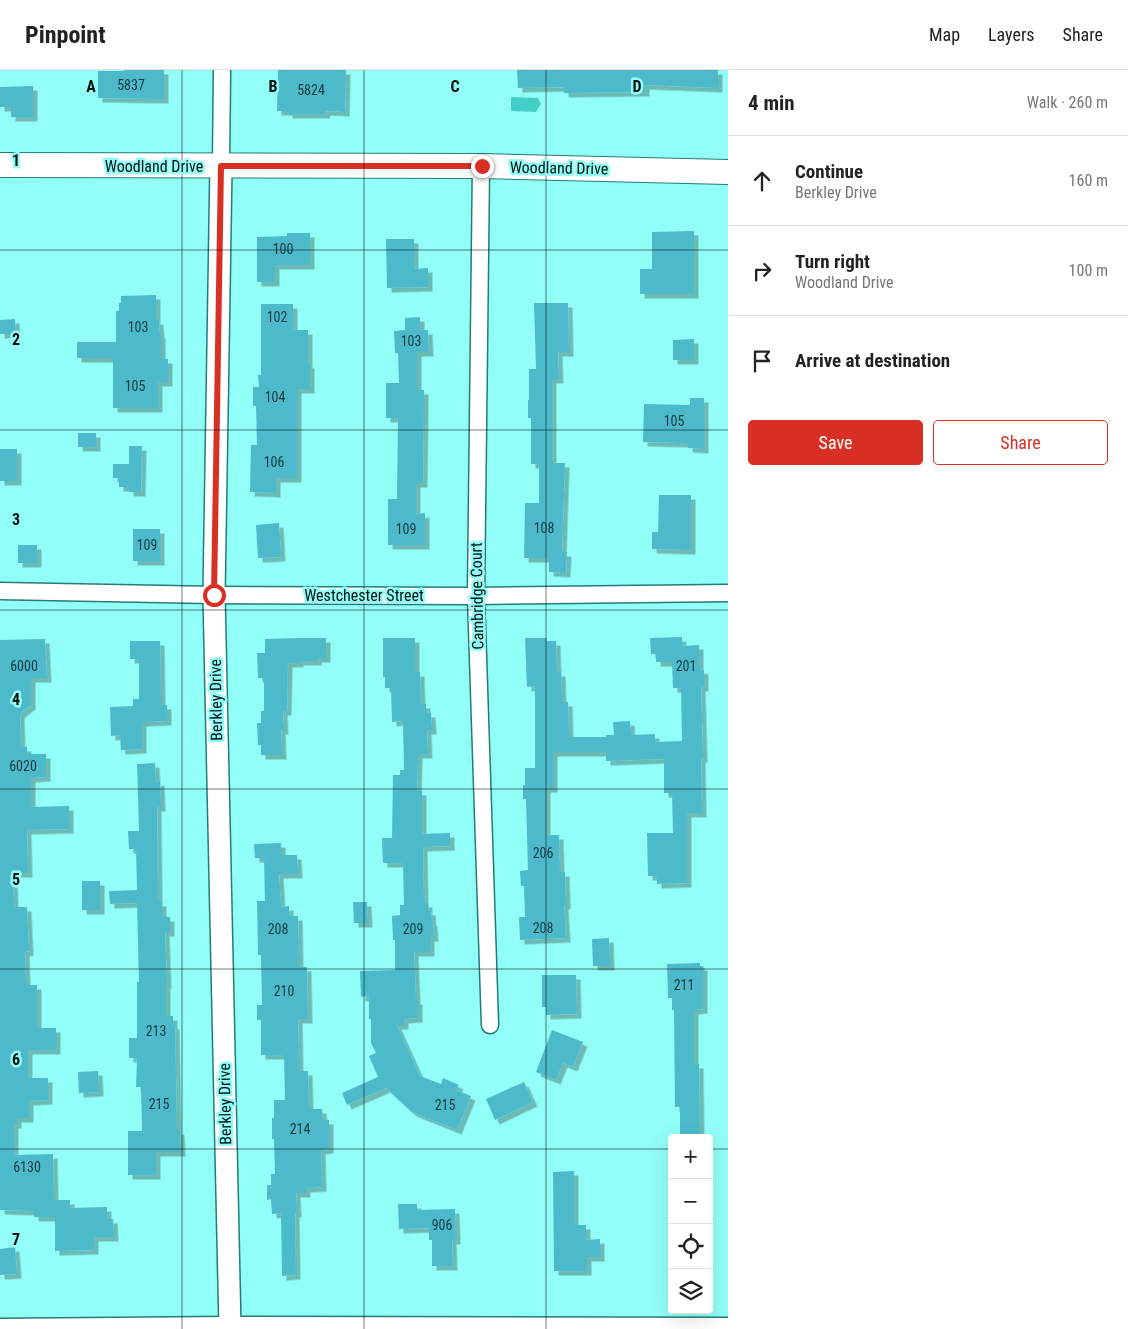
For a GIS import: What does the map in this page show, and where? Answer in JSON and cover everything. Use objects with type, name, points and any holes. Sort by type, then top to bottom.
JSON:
[{"type":"main road","name":"Woodland Drive","points":[[0,165],[482,166],[728,172]]},
{"type":"street","name":"Berkley Drive","points":[[222,70],[214,595],[230,1327]]},
{"type":"street","name":"Cambridge Court","points":[[482,166],[476,596],[490,1025]]},
{"type":"street","name":"Westchester Street","points":[[0,590],[214,595],[476,596],[728,593]]},
{"type":"street","points":[[0,1327],[728,1326]]},
{"type":"water","points":[[511,97],[538,98],[541,104],[536,112],[511,111]]},
{"type":"building","points":[[164,70],[164,99],[98,98],[98,71]]},
{"type":"building","points":[[278,70],[346,70],[345,112],[326,111],[325,114],[288,114],[288,111],[277,111]]},
{"type":"building","points":[[517,70],[718,70],[718,88],[645,85],[645,92],[564,93],[564,87],[518,88]]},
{"type":"building","points":[[33,86],[33,117],[11,117],[11,107],[0,107],[0,87]]},
{"type":"building","points":[[694,231],[694,294],[640,294],[640,269],[652,269],[652,232]]},
{"type":"building","points":[[287,233],[310,233],[310,265],[275,265],[275,282],[257,282],[257,237],[287,236]]},
{"type":"building","points":[[386,239],[414,239],[414,269],[428,268],[428,287],[387,288]]},
{"type":"building","points":[[156,295],[156,320],[159,320],[161,334],[161,359],[168,359],[168,382],[158,382],[158,408],[113,408],[113,358],[77,358],[77,342],[116,342],[116,311],[119,311],[121,296]]},
{"type":"building","points":[[534,303],[568,303],[569,352],[558,352],[559,379],[552,379],[552,463],[565,463],[562,552],[567,552],[566,573],[549,572],[549,558],[524,558],[525,503],[539,503],[539,464],[531,464],[531,418],[528,418],[529,369],[536,369]]},
{"type":"building","points":[[261,304],[293,304],[293,330],[308,330],[310,389],[297,389],[297,478],[276,478],[276,493],[250,492],[251,445],[257,445],[256,406],[253,406],[253,387],[259,387],[258,375],[261,375]]},
{"type":"building","points":[[420,317],[420,330],[428,330],[429,352],[417,352],[417,390],[424,390],[424,406],[423,483],[416,483],[416,514],[425,513],[425,545],[388,545],[388,499],[397,499],[398,418],[386,418],[386,383],[399,383],[398,353],[395,353],[394,331],[405,330],[405,318]]},
{"type":"building","points":[[15,319],[16,334],[0,334],[0,320]]},
{"type":"building","points":[[694,339],[694,360],[673,360],[673,340]]},
{"type":"building","points":[[690,398],[704,398],[704,449],[688,448],[688,443],[643,442],[644,404],[690,405]]},
{"type":"building","points":[[78,433],[96,433],[96,447],[78,447]]},
{"type":"building","points":[[129,446],[142,446],[141,492],[129,492],[129,487],[119,487],[119,478],[113,478],[113,464],[129,464]]},
{"type":"building","points":[[0,449],[17,449],[17,481],[0,481]]},
{"type":"building","points":[[659,495],[691,495],[691,550],[652,549],[652,532],[658,532]]},
{"type":"building","points":[[279,523],[281,557],[258,558],[256,525]]},
{"type":"building","points":[[133,529],[160,529],[160,561],[133,561]]},
{"type":"building","points":[[18,545],[37,545],[37,563],[18,563]]},
{"type":"building","points":[[682,637],[682,646],[699,645],[699,669],[704,670],[704,687],[701,687],[702,813],[687,813],[687,883],[657,884],[657,876],[648,876],[647,833],[673,833],[672,793],[664,793],[664,759],[606,761],[606,752],[553,752],[553,788],[546,788],[546,835],[559,835],[560,872],[565,872],[566,938],[520,940],[519,917],[525,917],[524,886],[521,886],[520,871],[528,870],[526,799],[523,799],[523,785],[525,785],[525,768],[535,768],[535,686],[527,687],[525,638],[547,638],[547,641],[556,641],[557,672],[561,672],[562,702],[568,702],[569,737],[606,737],[606,735],[614,735],[613,722],[630,721],[631,735],[655,734],[655,742],[682,741],[681,688],[673,688],[672,662],[656,662],[656,654],[651,654],[650,638]]},
{"type":"building","points":[[326,638],[326,658],[317,658],[317,661],[288,663],[287,711],[283,711],[284,730],[281,730],[282,755],[261,755],[261,745],[258,745],[257,723],[261,723],[261,711],[264,711],[264,678],[258,678],[257,653],[265,653],[265,639]]},
{"type":"building","points":[[383,638],[415,638],[415,672],[420,672],[421,704],[426,704],[426,713],[431,713],[432,730],[427,730],[428,754],[418,754],[417,791],[422,791],[422,834],[450,833],[450,846],[423,847],[424,903],[428,903],[428,911],[431,911],[434,937],[430,937],[430,952],[414,952],[418,1018],[404,1019],[404,1025],[397,1025],[420,1076],[441,1084],[443,1078],[459,1085],[456,1090],[471,1096],[457,1130],[412,1112],[386,1088],[347,1105],[342,1093],[378,1077],[369,1056],[376,1053],[371,1043],[369,996],[361,997],[360,971],[395,970],[395,940],[393,940],[392,916],[400,915],[400,905],[404,905],[403,863],[383,863],[382,838],[392,838],[393,775],[400,775],[400,770],[404,770],[403,721],[392,722],[391,688],[385,688],[385,677],[383,677]]},
{"type":"building","points":[[45,639],[47,678],[31,678],[31,705],[20,714],[21,747],[27,747],[27,754],[46,754],[46,777],[31,778],[31,807],[69,806],[69,829],[27,830],[28,873],[13,873],[14,907],[27,907],[29,951],[25,952],[26,985],[37,985],[37,1028],[56,1028],[56,1050],[28,1050],[28,1078],[48,1078],[48,1100],[29,1101],[29,1118],[17,1118],[17,1124],[14,1124],[14,1155],[53,1154],[54,1200],[70,1200],[70,1208],[107,1207],[107,1219],[113,1219],[114,1237],[94,1237],[94,1250],[55,1251],[55,1217],[34,1217],[34,1211],[0,1210],[0,640]]},
{"type":"building","points":[[130,641],[160,641],[161,705],[167,705],[167,721],[142,722],[142,749],[121,750],[120,735],[111,736],[110,707],[133,706],[133,699],[139,699],[139,659],[130,659]]},
{"type":"building","points":[[155,763],[156,782],[160,781],[161,807],[157,807],[158,902],[162,902],[162,917],[170,917],[170,932],[165,932],[166,1016],[173,1016],[173,1025],[175,1025],[177,1130],[180,1130],[181,1152],[156,1152],[156,1175],[128,1175],[128,1131],[142,1131],[141,1087],[136,1087],[137,1058],[129,1058],[129,1038],[137,1038],[137,982],[139,982],[137,903],[110,904],[109,891],[137,890],[136,849],[129,849],[128,831],[139,831],[137,764]]},
{"type":"building","points":[[281,843],[281,855],[297,855],[298,874],[279,874],[281,907],[289,906],[289,916],[298,916],[299,967],[307,967],[308,1019],[298,1019],[299,1071],[308,1071],[309,1109],[322,1109],[323,1120],[329,1120],[329,1149],[321,1150],[322,1187],[306,1188],[306,1193],[296,1193],[296,1275],[282,1276],[281,1213],[272,1214],[271,1199],[267,1200],[267,1185],[271,1185],[271,1174],[275,1174],[274,1139],[272,1139],[274,1100],[285,1100],[284,1055],[261,1055],[261,1020],[257,1020],[257,1005],[262,1005],[261,955],[258,955],[257,901],[265,901],[264,858],[255,858],[254,844]]},
{"type":"building","points":[[82,881],[100,881],[100,910],[82,910]]},
{"type":"building","points":[[353,902],[367,902],[368,923],[354,923]]},
{"type":"building","points":[[609,938],[610,966],[593,966],[592,939]]},
{"type":"building","points":[[700,963],[700,966],[703,966],[703,1009],[694,1010],[694,1064],[699,1064],[700,1134],[680,1134],[680,1107],[675,1107],[674,1010],[672,1010],[672,998],[668,998],[667,964]]},
{"type":"building","points":[[542,975],[576,975],[577,1014],[546,1015],[546,1007],[542,1007]]},
{"type":"building","points":[[552,1030],[583,1042],[573,1067],[563,1063],[556,1080],[536,1072]]},
{"type":"building","points":[[98,1071],[99,1092],[79,1093],[78,1072]]},
{"type":"building","points":[[524,1082],[533,1102],[495,1120],[486,1099]]},
{"type":"building","points":[[574,1171],[574,1225],[586,1225],[586,1240],[600,1239],[600,1257],[587,1257],[587,1271],[554,1271],[553,1172]]},
{"type":"building","points":[[398,1204],[417,1204],[417,1210],[455,1209],[456,1240],[452,1240],[453,1266],[432,1266],[432,1240],[429,1240],[429,1228],[399,1229]]},
{"type":"building","points":[[15,1247],[17,1274],[0,1275],[0,1249]]},
{"type":"route","points":[[214,595],[221,166],[482,166]]}]
